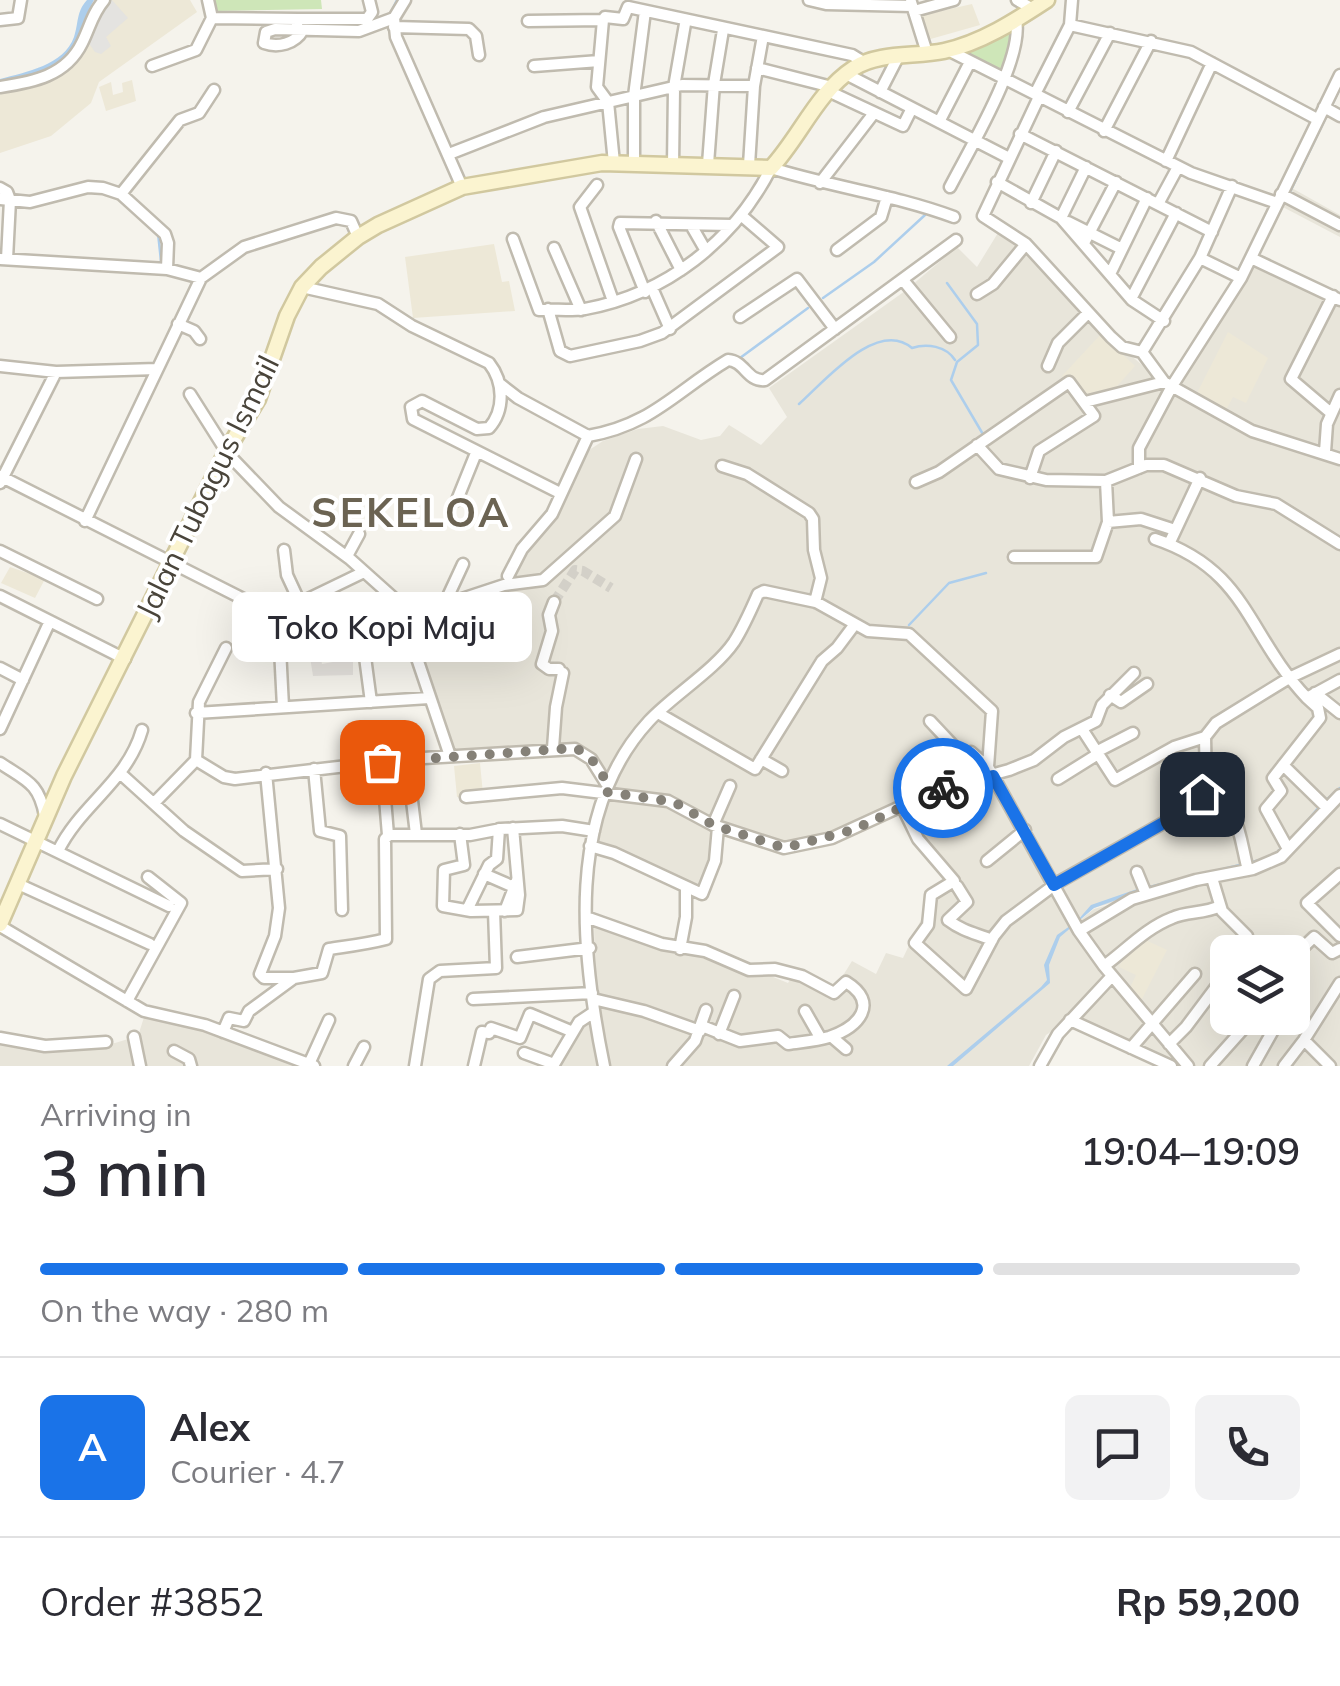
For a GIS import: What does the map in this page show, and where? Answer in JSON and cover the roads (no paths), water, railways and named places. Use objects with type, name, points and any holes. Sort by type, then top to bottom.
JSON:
[{"type":"main road","points":[[771,168],[830,89],[864,62],[948,50],[1016,20],[1046,0]]},
{"type":"main road","name":"Jalan Tubagus Ismail","points":[[0,925],[45,818],[226,452],[258,399],[287,316],[302,287],[358,237],[462,186],[586,164],[771,168]]},
{"type":"street","points":[[0,20],[14,20],[20,14],[20,0]]},
{"type":"street","points":[[0,87],[53,74],[68,62],[82,44],[94,12],[104,0]]},
{"type":"street","points":[[152,66],[196,50],[212,18],[208,0]]},
{"type":"street","points":[[299,27],[367,18],[372,12],[369,0]]},
{"type":"street","points":[[405,0],[394,22],[411,77],[462,186]]},
{"type":"street","points":[[809,0],[826,4],[912,6],[954,0]]},
{"type":"street","points":[[1016,0],[1033,9]]},
{"type":"street","points":[[1072,0],[1070,24],[982,214],[1026,244],[1122,347],[1142,352],[1168,384],[1252,431],[1340,459]]},
{"type":"street","points":[[912,6],[927,53]]},
{"type":"street","points":[[614,163],[608,102],[596,87],[603,20],[606,16],[624,20],[628,7],[852,55],[864,62]]},
{"type":"street","points":[[634,164],[634,96],[646,11]]},
{"type":"street","points":[[212,18],[359,31],[394,22],[469,30],[476,36],[479,55]]},
{"type":"street","points":[[528,21],[603,20]]},
{"type":"street","points":[[950,186],[1016,48],[1016,20]]},
{"type":"street","points":[[673,165],[674,88],[685,24]]},
{"type":"street","points":[[1070,24],[1191,52],[1317,118]]},
{"type":"street","points":[[708,164],[714,84],[724,30]]},
{"type":"street","points":[[1068,112],[1110,33]]},
{"type":"street","points":[[749,165],[754,86],[763,36]]},
{"type":"street","points":[[1104,130],[1151,41]]},
{"type":"street","points":[[948,50],[1166,161],[1232,186],[1279,198],[1340,225]]},
{"type":"street","points":[[880,92],[898,57]]},
{"type":"street","points":[[534,66],[599,61]]},
{"type":"street","points":[[939,122],[970,62]]},
{"type":"street","points":[[1166,161],[1212,63]]},
{"type":"street","points":[[757,68],[830,89],[903,126],[912,108]]},
{"type":"street","points":[[846,74],[1009,158]]},
{"type":"street","points":[[1138,468],[1139,448],[1168,384],[1241,278],[1340,75]]},
{"type":"street","points":[[449,154],[526,122],[634,96],[714,84],[754,86]]},
{"type":"street","points":[[120,194],[180,120],[199,113],[214,90]]},
{"type":"street","points":[[1324,107],[1340,116]]},
{"type":"street","points":[[820,183],[874,113]]},
{"type":"street","points":[[1020,134],[1212,232]]},
{"type":"street","points":[[1031,203],[1056,151]]},
{"type":"street","points":[[1062,218],[1086,166]]},
{"type":"street","points":[[1110,274],[1122,249],[1178,166]]},
{"type":"street","points":[[544,310],[581,310],[613,302],[648,290],[682,270],[742,216],[771,168],[820,183],[920,204],[954,217]]},
{"type":"street","points":[[996,182],[1062,218],[1087,238],[1131,299],[1164,320]]},
{"type":"street","points":[[1087,238],[1116,182]]},
{"type":"street","points":[[596,184],[580,207],[613,302]]},
{"type":"street","points":[[166,269],[165,234],[120,194],[96,186],[30,202],[4,195],[3,259],[166,269],[201,278]]},
{"type":"street","points":[[1142,352],[1200,258],[1232,186]]},
{"type":"street","points":[[837,250],[881,217],[887,197]]},
{"type":"street","points":[[1131,299],[1176,213]]},
{"type":"street","points":[[514,239],[560,351],[570,356],[640,341],[670,328],[778,246],[742,216]]},
{"type":"street","points":[[85,521],[201,278],[233,253],[336,218],[351,221],[358,237]]},
{"type":"street","points":[[670,328],[619,225],[656,221],[732,225]]},
{"type":"street","points":[[656,221],[682,270]]},
{"type":"street","points":[[692,225],[706,251]]},
{"type":"street","points":[[1087,238],[1122,249]]},
{"type":"street","points":[[500,384],[588,436],[614,431],[650,416],[728,360],[739,364],[752,378],[765,380],[956,240]]},
{"type":"street","points":[[978,294],[993,284],[1026,244]]},
{"type":"street","points":[[554,248],[581,310]]},
{"type":"street","points":[[1200,258],[1241,278]]},
{"type":"street","points":[[1252,258],[1337,298],[1291,380],[1330,413]]},
{"type":"street","points":[[740,317],[797,280],[835,329]]},
{"type":"street","points":[[903,280],[950,337]]},
{"type":"street","points":[[302,287],[385,307],[412,326],[490,363],[500,384],[500,410],[494,423],[484,430],[422,402],[411,407],[413,419],[560,493]]},
{"type":"street","points":[[1048,366],[1058,343],[1088,313]]},
{"type":"street","points":[[178,324],[194,331],[200,340]]},
{"type":"street","points":[[0,366],[56,372],[157,369]]},
{"type":"street","points":[[56,372],[1,479],[275,614],[280,630],[283,707]]},
{"type":"street","points":[[916,482],[939,472],[1067,382],[1093,418],[1039,451],[1030,476]]},
{"type":"street","points":[[1085,402],[1168,384]]},
{"type":"street","points":[[190,394],[226,452],[279,507],[346,556],[398,602],[450,756]]},
{"type":"street","points":[[1325,452],[1330,413],[1340,395]]},
{"type":"street","points":[[500,410],[518,398]]},
{"type":"street","points":[[508,576],[522,550],[552,514],[588,436]]},
{"type":"street","points":[[982,442],[989,459],[1000,469],[1030,476],[1106,482],[1138,468],[1164,465],[1236,496],[1276,504],[1340,544]]},
{"type":"street","points":[[457,500],[476,452]]},
{"type":"street","points":[[404,618],[504,584],[540,582],[616,516],[636,459]]},
{"type":"street","points":[[722,466],[747,474],[809,513],[822,578],[815,602]]},
{"type":"street","points":[[1169,544],[1200,478]]},
{"type":"street","points":[[1014,558],[1096,556],[1108,522],[1106,482]]},
{"type":"street","points":[[1108,522],[1141,519],[1175,530]]},
{"type":"street","points":[[346,556],[359,534]]},
{"type":"street","points":[[1155,539],[1208,564],[1238,596],[1289,678],[1340,713]]},
{"type":"street","points":[[284,550],[287,575],[300,603]]},
{"type":"street","points":[[0,551],[96,600]]},
{"type":"street","points":[[444,605],[463,564]]},
{"type":"street","points":[[275,614],[364,572]]},
{"type":"street","points":[[604,1066],[592,996],[585,883],[590,846],[606,787],[641,731],[732,645],[758,594],[764,591],[815,602],[868,631],[909,634],[992,711],[990,771]]},
{"type":"street","points":[[0,596],[124,659]]},
{"type":"street","points":[[468,598],[492,651]]},
{"type":"street","points":[[554,602],[549,614],[552,631],[542,664],[561,671],[554,748]]},
{"type":"street","points":[[0,729],[50,621]]},
{"type":"street","points":[[658,713],[754,769],[822,660],[855,624]]},
{"type":"street","points":[[364,642],[371,702]]},
{"type":"street","points":[[154,802],[196,760],[196,712],[226,648]]},
{"type":"street","points":[[1082,729],[1115,780],[1174,748],[1205,737],[1216,723],[1289,678],[1340,654]]},
{"type":"street","points":[[0,668],[23,680]]},
{"type":"street","points":[[466,796],[606,787],[674,802],[715,826],[784,848],[853,830],[940,789],[1034,760],[1096,721],[1110,695],[1134,673]]},
{"type":"street","points":[[1311,696],[1340,680]]},
{"type":"street","points":[[1110,695],[1121,702],[1147,684]]},
{"type":"street","points":[[1286,846],[1266,809],[1281,791],[1272,779],[1320,718],[1311,696]]},
{"type":"street","points":[[196,712],[429,698]]},
{"type":"street","points":[[930,721],[961,754],[971,752],[990,771],[1076,926],[1104,966],[1188,1066]]},
{"type":"street","points":[[58,851],[72,824],[121,774],[142,730]]},
{"type":"street","points":[[1058,779],[1133,733]]},
{"type":"street","points":[[902,806],[918,838],[954,881],[931,895],[928,925],[915,944],[964,989],[1006,920],[1054,885],[1181,813],[1206,787],[1205,737]]},
{"type":"street","points":[[196,760],[228,778],[554,748],[582,752],[606,787]]},
{"type":"street","points":[[761,758],[782,770]]},
{"type":"street","points":[[407,760],[416,834]]},
{"type":"street","points":[[266,774],[277,869],[278,917],[260,974],[264,978],[294,978],[322,973],[328,949],[384,941],[388,835],[382,762]]},
{"type":"street","points":[[0,764],[35,786],[45,818]]},
{"type":"street","points":[[1283,766],[1324,805]]},
{"type":"street","points":[[314,769],[320,831],[340,836],[342,910]]},
{"type":"street","points":[[121,774],[184,830],[242,871],[277,869]]},
{"type":"street","points":[[590,846],[614,852],[702,894],[715,861],[715,826],[730,786]]},
{"type":"street","points":[[1206,787],[1218,793],[1234,813],[1247,866]]},
{"type":"street","points":[[1076,926],[1144,891],[1212,878],[1281,857],[1286,846],[1324,805],[1340,795]]},
{"type":"street","points":[[0,824],[169,906]]},
{"type":"street","points":[[388,835],[562,826],[594,831]]},
{"type":"street","points":[[415,1066],[430,978],[440,971],[496,968],[499,911],[515,883],[513,828]]},
{"type":"street","points":[[468,908],[493,858],[497,859],[499,830]]},
{"type":"street","points":[[987,861],[1025,830]]},
{"type":"street","points":[[460,834],[464,865],[444,870],[445,907],[499,911]]},
{"type":"street","points":[[1137,872],[1144,891]]},
{"type":"street","points":[[484,874],[515,883]]},
{"type":"street","points":[[1340,874],[1307,903],[1340,936]]},
{"type":"street","points":[[127,1002],[182,902],[148,878]]},
{"type":"street","points":[[1212,878],[1220,906],[1246,935]]},
{"type":"street","points":[[18,884],[150,944]]},
{"type":"street","points":[[957,886],[967,903],[948,920],[968,934],[992,940]]},
{"type":"street","points":[[680,949],[686,887]]},
{"type":"street","points":[[1104,966],[1166,920],[1220,906]]},
{"type":"street","points":[[473,999],[592,996],[745,1041],[778,1036],[788,1044],[826,1038],[861,1015],[861,992],[846,982],[834,992],[780,970],[754,972],[705,950],[680,949],[586,917]]},
{"type":"street","points":[[0,925],[127,1002],[158,1016],[222,1032],[312,1065],[329,1020]]},
{"type":"street","points":[[1310,941],[1314,937],[1332,953],[1340,948]]},
{"type":"street","points":[[517,957],[590,948]]},
{"type":"street","points":[[1131,1048],[1195,974]]},
{"type":"street","points":[[1040,1066],[1053,1040],[1112,976]]},
{"type":"street","points":[[222,1032],[230,1017],[244,1021],[249,1012],[294,978]]},
{"type":"street","points":[[1284,1066],[1340,983]]},
{"type":"street","points":[[1169,1044],[1210,995]]},
{"type":"street","points":[[718,1034],[734,996]]},
{"type":"street","points":[[673,1066],[684,1057],[701,1029],[706,1010]]},
{"type":"street","points":[[806,1011],[826,1038],[846,1049]]},
{"type":"street","points":[[524,1053],[553,1065],[580,1021],[594,1012]]},
{"type":"street","points":[[474,1066],[482,1032],[489,1034],[491,1028],[520,1038],[530,1014],[573,1032]]},
{"type":"street","points":[[1070,1020],[1172,1066]]},
{"type":"street","points":[[1210,1066],[1238,1035]]},
{"type":"street","points":[[1252,1066],[1270,1035]]},
{"type":"street","points":[[134,1037],[140,1066]]},
{"type":"street","points":[[0,1038],[46,1046],[106,1042]]},
{"type":"street","points":[[1304,1040],[1330,1066]]},
{"type":"street","points":[[354,1066],[364,1047]]},
{"type":"street","points":[[174,1051],[190,1059],[190,1066]]},
{"type":"water","points":[[87,0],[94,0],[83,33],[66,57],[35,75],[0,84],[0,79],[43,66],[62,54],[74,37],[79,13]]},
{"type":"water","points":[[1286,842],[1288,845],[1274,859],[1133,894],[1094,908],[1060,937],[1049,965],[1050,983],[953,1066],[947,1066],[1041,987],[1047,980],[1044,965],[1057,935],[1091,905],[1140,888],[1271,856]]},
{"type":"waterway","points":[[389,16],[397,0]]},
{"type":"waterway","points":[[398,55],[413,88]]},
{"type":"waterway","points":[[1332,105],[1340,88]]},
{"type":"waterway","points":[[1290,192],[1327,115]]},
{"type":"waterway","points":[[823,298],[874,262],[925,215]]},
{"type":"waterway","points":[[158,233],[161,261]]},
{"type":"waterway","points":[[1236,273],[1245,258]]},
{"type":"waterway","points":[[947,283],[977,324],[978,345],[957,362],[951,380],[984,436]]},
{"type":"waterway","points":[[740,358],[808,308]]},
{"type":"waterway","points":[[799,404],[852,356],[883,341],[898,341],[912,348],[936,347],[955,360]]},
{"type":"waterway","points":[[179,560],[265,604]]},
{"type":"waterway","points":[[909,625],[949,583],[986,573]]},
{"type":"waterway","points":[[1325,801],[1340,788]]},
{"type":"waterway","points":[[1292,839],[1319,807]]},
{"type":"waterway","points":[[580,897],[585,854]]},
{"type":"tunnel","points":[[554,602],[575,570],[611,588]]},
{"type":"place","name":"Toko Kopi Maju","points":[[382,762]]},
{"type":"district","name":"SEKELOA","points":[[411,513]]}]
